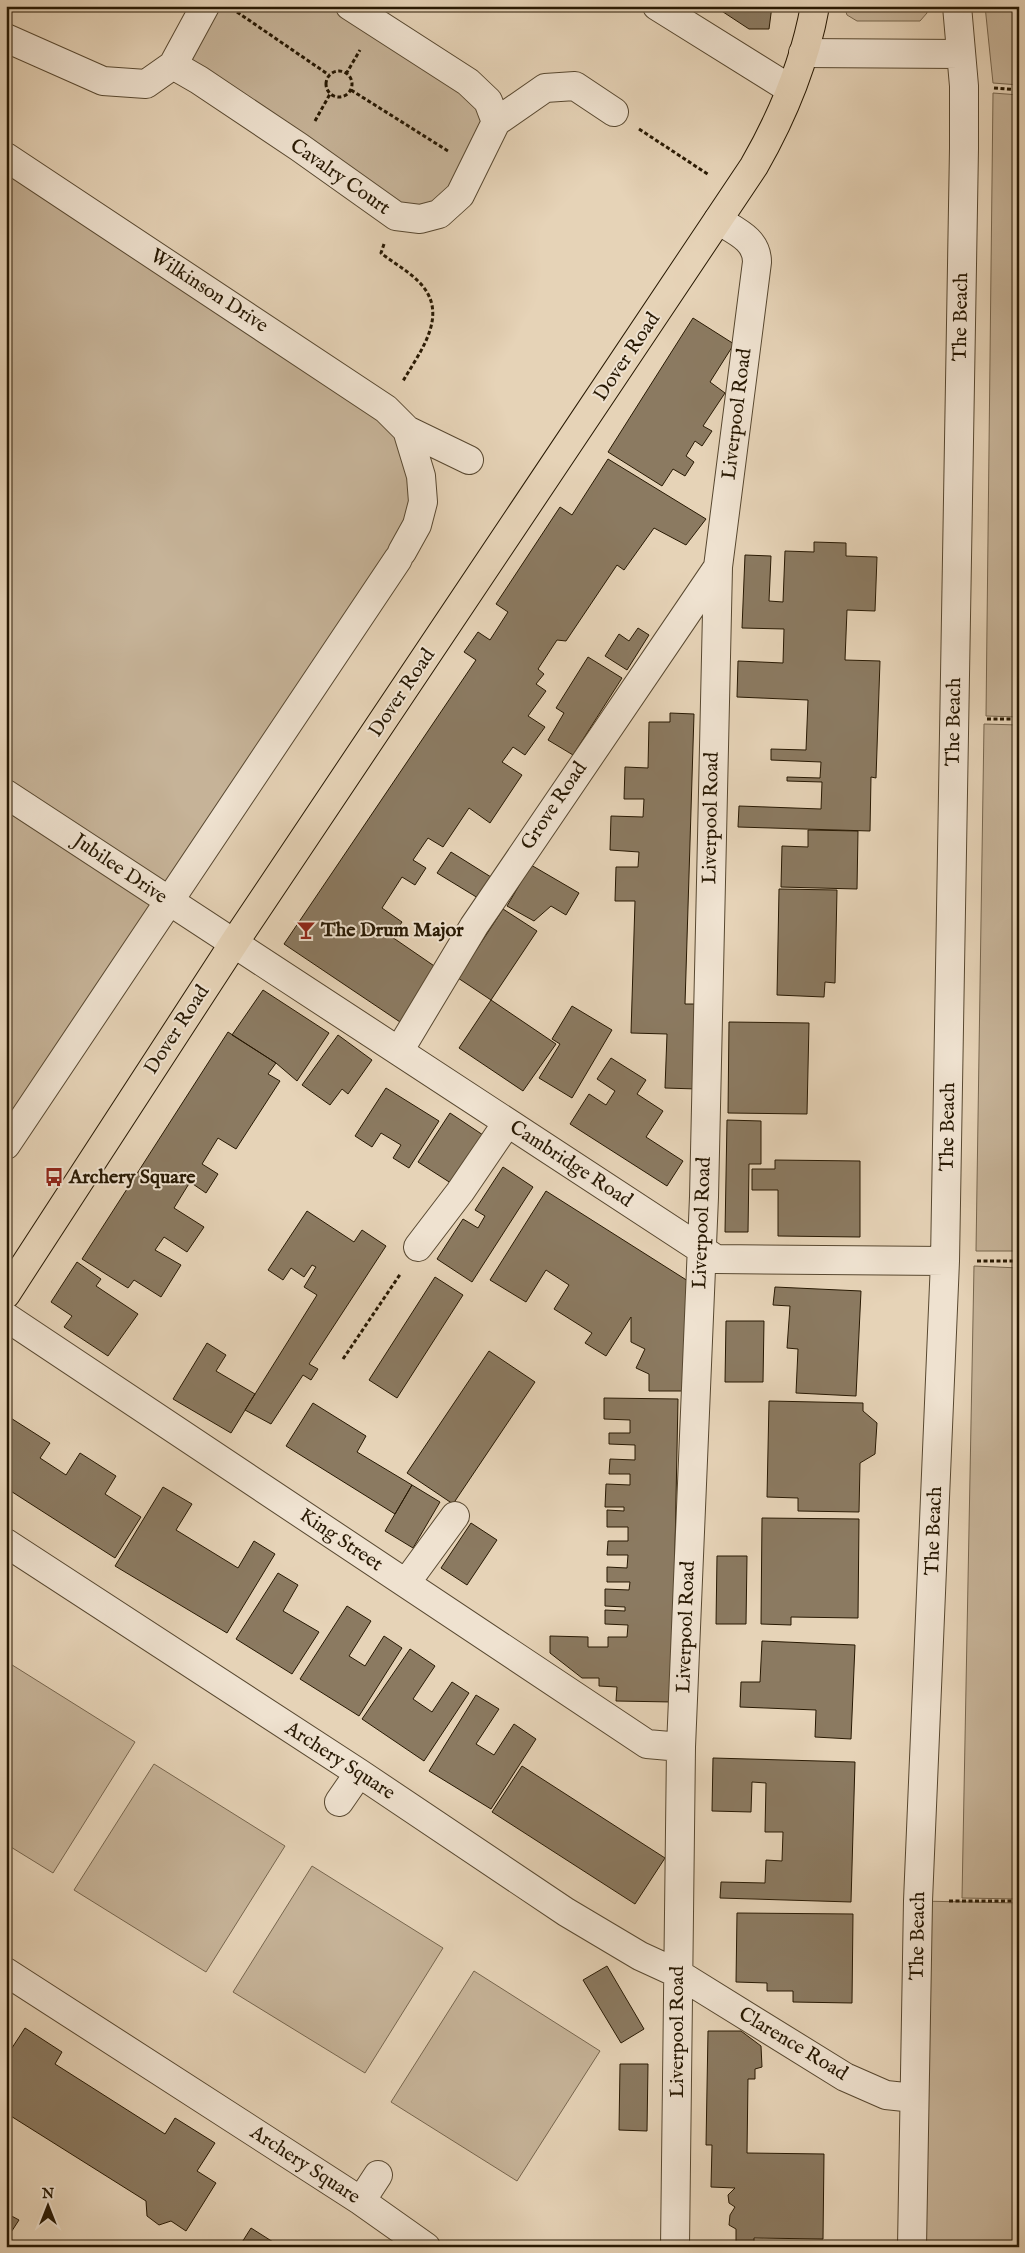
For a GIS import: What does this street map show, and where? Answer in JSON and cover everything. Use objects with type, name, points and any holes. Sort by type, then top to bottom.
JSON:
[{"type":"main road","name":"Dover Road","points":[[6,1294],[234,943],[765,147],[803,53],[815,6]]},
{"type":"street","points":[[6,38],[103,81],[146,84],[173,65],[205,6]]},
{"type":"street","points":[[350,6],[468,82],[488,101],[496,122],[545,88],[574,86],[614,112]]},
{"type":"street","points":[[657,6],[790,89]]},
{"type":"street","name":"The Beach","points":[[912,2247],[918,1901],[946,1261],[964,148],[961,54],[957,6]]},
{"type":"street","points":[[803,53],[961,54]]},
{"type":"street","name":"Cavalry Court","points":[[173,65],[199,80],[291,142],[396,216],[420,218],[439,214],[460,195],[496,122]]},
{"type":"street","name":"Wilkinson Drive","points":[[6,157],[386,409],[407,430],[469,460]]},
{"type":"street","name":"Liverpool Road","points":[[675,2247],[680,1747],[702,1249],[718,567],[757,262],[754,245],[718,220]]},
{"type":"street","name":"Wilkinson Drive","points":[[6,1145],[170,903],[400,555],[417,525],[422,502],[421,476],[407,430]]},
{"type":"street","name":"Grove Road","points":[[399,1050],[474,926],[718,567]]},
{"type":"street","name":"Jubilee Drive","points":[[6,794],[170,903],[234,943]]},
{"type":"street","name":"Cambridge Road","points":[[234,943],[716,1259],[946,1261]]},
{"type":"street","points":[[418,1247],[460,1192],[508,1123]]},
{"type":"street","name":"King Street","points":[[6,1317],[647,1744],[680,1747]]},
{"type":"street","points":[[406,1583],[455,1516]]},
{"type":"street","name":"Archery Square","points":[[6,1543],[566,1912],[640,1956],[677,1973]]},
{"type":"street","points":[[340,1802],[359,1774]]},
{"type":"street","name":"Archery Square","points":[[6,1972],[361,2201],[426,2247]]},
{"type":"street","name":"Clarence Road","points":[[677,1973],[845,2077],[886,2095],[914,2098]]},
{"type":"street","points":[[361,2201],[378,2175]]},
{"type":"path","points":[[236,12],[328,75]]},
{"type":"path","points":[[336,70],[346,74],[352,81],[351,90],[343,97],[330,94],[326,86],[328,75],[336,70]]},
{"type":"path","points":[[351,90],[474,168]]},
{"type":"path","points":[[614,112],[682,155],[735,193]]},
{"type":"path","points":[[386,409],[427,339],[434,323],[434,309],[428,293],[418,281],[381,253],[396,216]]},
{"type":"path","points":[[343,1359],[418,1247]]},
{"type":"path","points":[[946,1261],[1019,1262]]},
{"type":"path","points":[[918,1901],[1019,1901]]},
{"type":"shaded area","points":[[205,6],[350,6],[488,101],[474,168],[420,219],[173,65]]},
{"type":"shaded area","points":[[844,6],[927,6],[927,13],[920,21],[857,21],[847,15]]},
{"type":"shaded area","points":[[985,6],[1019,6],[1019,85],[993,83]]},
{"type":"shaded area","points":[[993,93],[1019,95],[1019,717],[986,716]]},
{"type":"shaded area","points":[[6,157],[386,409],[423,502],[6,1145]]},
{"type":"shaded area","points":[[984,724],[1019,725],[1019,1251],[976,1251]]},
{"type":"shaded area","points":[[974,1266],[1019,1268],[1019,1899],[962,1898]]},
{"type":"shaded area","points":[[9,1663],[135,1742],[53,1873],[6,1844],[6,1668]]},
{"type":"shaded area","points":[[154,1764],[285,1846],[206,1972],[74,1890]]},
{"type":"shaded area","points":[[312,1866],[443,1948],[365,2073],[233,1992]]},
{"type":"shaded area","points":[[918,1901],[1019,1903],[1019,2247],[912,2247]]},
{"type":"shaded area","points":[[474,1971],[600,2051],[517,2181],[391,2102]]},
{"type":"building","points":[[714,6],[772,6],[769,29],[749,29]]},
{"type":"building","points":[[693,318],[734,344],[710,382],[725,393],[703,426],[712,431],[702,446],[695,441],[686,456],[694,462],[685,476],[673,469],[662,486],[608,452]]},
{"type":"building","points":[[608,459],[706,519],[686,545],[654,528],[624,570],[617,565],[566,641],[557,640],[538,669],[544,674],[536,684],[546,691],[528,716],[545,727],[525,755],[513,747],[502,762],[522,775],[490,823],[469,808],[443,847],[428,838],[413,860],[426,868],[415,885],[402,877],[382,908],[402,922],[392,937],[443,972],[406,1026],[284,944],[476,660],[464,652],[478,632],[490,640],[508,612],[496,604],[560,507],[572,515]]},
{"type":"building","points":[[814,542],[846,543],[846,556],[877,557],[875,611],[847,610],[845,660],[880,661],[876,778],[871,777],[870,831],[738,827],[739,806],[821,809],[822,782],[787,781],[787,777],[820,778],[821,762],[771,760],[771,749],[806,750],[808,700],[737,697],[738,661],[783,663],[784,629],[742,628],[745,555],[771,556],[769,601],[783,602],[785,551],[814,552]]},
{"type":"building","points":[[638,628],[649,635],[627,670],[605,656],[619,634],[629,641]]},
{"type":"building","points":[[588,657],[622,678],[573,755],[548,740],[564,713],[556,708]]},
{"type":"building","points":[[670,713],[694,714],[685,1004],[699,1004],[697,1089],[665,1088],[667,1034],[631,1033],[635,901],[615,901],[616,867],[638,867],[639,852],[610,850],[611,816],[643,817],[644,799],[624,799],[625,767],[648,768],[649,722],[670,722]]},
{"type":"building","points":[[808,830],[858,831],[857,889],[781,887],[782,846],[808,847]]},
{"type":"building","points":[[451,852],[491,877],[478,898],[437,873]]},
{"type":"building","points":[[531,865],[579,893],[566,915],[551,906],[534,921],[507,906]]},
{"type":"building","points":[[779,889],[837,890],[835,983],[825,982],[824,997],[777,995]]},
{"type":"building","points":[[503,909],[537,931],[491,1000],[458,978]]},
{"type":"building","points":[[263,990],[329,1033],[297,1081],[276,1063],[232,1035]]},
{"type":"building","points":[[491,1000],[556,1044],[523,1091],[459,1048]]},
{"type":"building","points":[[572,1006],[612,1030],[572,1098],[539,1078],[560,1044],[552,1039]]},
{"type":"building","points":[[729,1022],[809,1023],[807,1114],[728,1113]]},
{"type":"building","points":[[228,1032],[276,1063],[268,1074],[280,1081],[236,1149],[218,1138],[202,1164],[218,1174],[206,1193],[190,1182],[174,1208],[204,1227],[187,1252],[164,1237],[155,1250],[181,1265],[161,1297],[134,1280],[128,1288],[82,1259]]},
{"type":"building","points":[[338,1035],[372,1060],[348,1094],[342,1089],[330,1105],[302,1085]]},
{"type":"building","points":[[611,1058],[646,1080],[637,1094],[663,1111],[646,1137],[683,1161],[667,1186],[570,1124],[589,1094],[606,1105],[615,1091],[597,1079]]},
{"type":"building","points":[[386,1088],[439,1121],[409,1168],[393,1158],[401,1145],[381,1133],[372,1147],[355,1136]]},
{"type":"building","points":[[450,1113],[489,1139],[457,1187],[418,1162]]},
{"type":"building","points":[[727,1120],[761,1121],[761,1164],[749,1164],[748,1232],[725,1232]]},
{"type":"building","points":[[775,1160],[860,1161],[860,1237],[778,1236],[778,1190],[752,1190],[752,1169],[775,1169]]},
{"type":"building","points":[[503,1167],[533,1187],[472,1282],[437,1259],[463,1219],[478,1228],[485,1216],[475,1210]]},
{"type":"building","points":[[546,1191],[688,1281],[688,1391],[649,1391],[649,1374],[636,1368],[645,1349],[631,1342],[631,1317],[606,1356],[585,1343],[592,1333],[554,1309],[569,1285],[546,1270],[526,1302],[490,1280]]},
{"type":"building","points":[[307,1211],[354,1242],[362,1230],[386,1246],[309,1364],[318,1369],[311,1380],[303,1375],[271,1424],[245,1410],[317,1295],[304,1287],[316,1267],[312,1265],[304,1277],[291,1268],[283,1280],[268,1270]]},
{"type":"building","points":[[77,1262],[101,1279],[96,1286],[138,1314],[108,1356],[64,1327],[72,1316],[51,1302]]},
{"type":"building","points":[[435,1277],[463,1295],[397,1398],[369,1380]]},
{"type":"building","points":[[775,1287],[861,1291],[856,1396],[796,1393],[798,1349],[787,1348],[790,1306],[773,1305]]},
{"type":"building","points":[[726,1321],[764,1321],[763,1382],[725,1382]]},
{"type":"building","points":[[207,1343],[226,1355],[216,1371],[255,1394],[231,1433],[173,1399]]},
{"type":"building","points":[[489,1351],[535,1382],[453,1504],[407,1473]]},
{"type":"building","points":[[604,1398],[678,1399],[672,1702],[616,1701],[617,1687],[599,1686],[599,1678],[582,1678],[550,1653],[550,1636],[588,1637],[588,1647],[608,1647],[608,1637],[627,1637],[628,1625],[605,1624],[605,1610],[625,1611],[625,1607],[605,1606],[605,1589],[629,1590],[630,1582],[607,1582],[607,1567],[627,1568],[628,1555],[607,1555],[608,1541],[628,1541],[628,1527],[607,1527],[607,1510],[624,1511],[624,1507],[605,1507],[606,1484],[630,1485],[630,1474],[609,1474],[610,1459],[635,1460],[635,1445],[609,1444],[609,1433],[630,1433],[630,1420],[604,1419]]},
{"type":"building","points":[[769,1401],[863,1403],[863,1411],[877,1423],[875,1454],[860,1463],[859,1512],[798,1511],[798,1498],[767,1497]]},
{"type":"building","points":[[313,1403],[366,1436],[357,1452],[412,1485],[395,1514],[286,1446]]},
{"type":"building","points":[[6,1415],[50,1443],[40,1458],[66,1475],[80,1453],[116,1476],[105,1494],[141,1517],[115,1558],[6,1488]]},
{"type":"building","points":[[412,1485],[440,1502],[413,1548],[385,1531]]},
{"type":"building","points":[[163,1487],[192,1504],[176,1530],[238,1568],[254,1541],[275,1554],[227,1633],[115,1566]]},
{"type":"building","points":[[762,1518],[859,1519],[858,1618],[791,1617],[791,1625],[761,1624]]},
{"type":"building","points":[[471,1523],[497,1540],[467,1585],[441,1568]]},
{"type":"building","points":[[717,1556],[747,1556],[746,1624],[716,1624]]},
{"type":"building","points":[[278,1573],[298,1585],[283,1611],[319,1632],[292,1674],[236,1639]]},
{"type":"building","points":[[347,1606],[371,1621],[349,1656],[365,1666],[384,1636],[402,1648],[359,1716],[300,1679]]},
{"type":"building","points":[[762,1641],[855,1645],[851,1739],[815,1737],[816,1710],[740,1707],[741,1682],[760,1682]]},
{"type":"building","points":[[410,1649],[435,1666],[413,1699],[432,1712],[452,1682],[469,1693],[424,1761],[362,1719]]},
{"type":"building","points":[[476,1695],[499,1709],[476,1744],[494,1755],[514,1724],[536,1739],[491,1809],[429,1771]]},
{"type":"building","points":[[713,1758],[855,1762],[851,1902],[720,1898],[721,1882],[765,1883],[766,1860],[782,1861],[783,1832],[765,1832],[766,1783],[752,1782],[751,1812],[712,1811]]},
{"type":"building","points":[[522,1766],[665,1858],[635,1904],[492,1812]]},
{"type":"building","points":[[737,1913],[853,1914],[852,2003],[793,2002],[793,1991],[767,1991],[767,1983],[736,1982]]},
{"type":"building","points":[[607,1966],[644,2029],[621,2043],[583,1980]]},
{"type":"building","points":[[25,2028],[62,2052],[55,2064],[165,2134],[175,2118],[215,2143],[197,2171],[216,2183],[186,2231],[171,2221],[159,2225],[147,2216],[146,2201],[6,2113],[6,2057]]},
{"type":"building","points":[[708,2031],[741,2031],[761,2046],[762,2067],[755,2069],[755,2079],[748,2079],[747,2153],[824,2154],[823,2239],[754,2238],[754,2247],[736,2247],[736,2229],[729,2225],[730,2215],[735,2207],[729,2203],[728,2195],[735,2188],[711,2187],[712,2145],[706,2145]]},
{"type":"building","points":[[620,2064],[648,2064],[647,2131],[619,2130]]},
{"type":"building","points":[[6,2213],[19,2220],[6,2240]]},
{"type":"building","points":[[251,2228],[281,2247],[239,2247]]},
{"type":"place","name":"The Drum Major","points":[[306,930]]},
{"type":"place","name":"Archery Square","points":[[54,1177]]}]
